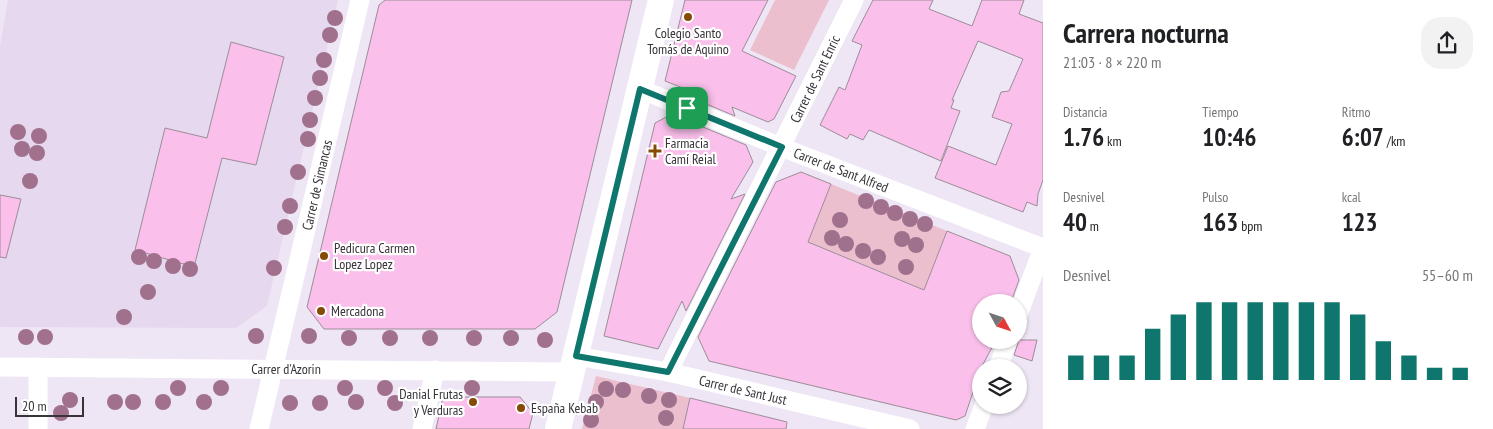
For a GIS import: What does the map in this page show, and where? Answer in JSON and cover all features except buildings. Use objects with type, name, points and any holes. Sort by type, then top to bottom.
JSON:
[{"type":"street","name":"Carrer de Simancas","points":[[259,429],[360,0]]},
{"type":"street","points":[[558,429],[661,0]]},
{"type":"street","name":"Carrer de Sant Enric","points":[[668,372],[854,0]]},
{"type":"street","name":"Carrer de Sant Alfred","points":[[640,89],[782,147],[1043,248]]},
{"type":"street","points":[[1026,294],[1043,248]]},
{"type":"street","name":"Carrer d'Azorin","points":[[0,367],[435,370],[574,364]]},
{"type":"street","name":"Carrer de Sant Just","points":[[574,364],[668,372],[910,429]]},
{"type":"street","points":[[38,367],[38,429]]},
{"type":"street","points":[[422,429],[435,370]]},
{"type":"street","points":[[975,429],[981,414]]},
{"type":"shaded area","points":[[8,0],[338,0],[267,306],[236,328],[0,327],[0,46]]},
{"type":"shaded area","points":[[775,0],[829,0],[794,70],[750,50]]},
{"type":"shaded area","points":[[831,184],[947,231],[924,290],[808,242]]},
{"type":"shaded area","points":[[596,376],[690,398],[683,429],[582,429]]},
{"type":"place","name":"Colegio Santo Tomás de Aquino","points":[[688,17]]},
{"type":"place","name":"Farmacia Camí Reial","points":[[655,151]]},
{"type":"place","name":"Pedicura Carmen Lopez Lopez","points":[[324,256]]},
{"type":"place","name":"Mercadona","points":[[321,311]]},
{"type":"place","name":"Danial Frutas y Verduras","points":[[473,402]]},
{"type":"place","name":"España Kebab","points":[[521,408]]},
{"type":"route","points":[[640,89],[687,108],[782,147],[668,372],[576,356],[640,89]]}]
